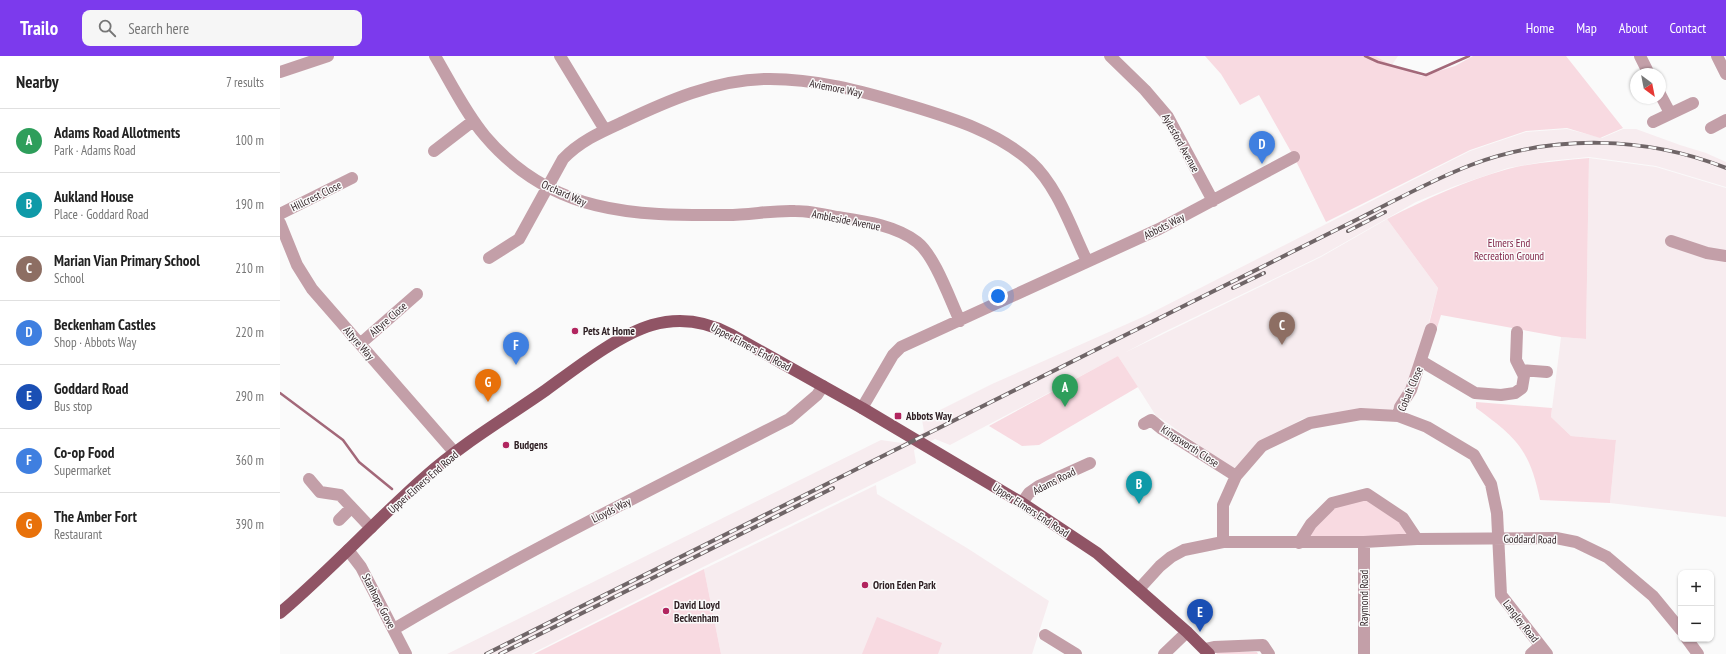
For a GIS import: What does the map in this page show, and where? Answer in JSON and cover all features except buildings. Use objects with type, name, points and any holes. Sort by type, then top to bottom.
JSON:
[{"type":"main road","name":"Upper Elmers End Road","points":[[280,613],[425,477],[455,452],[601,352],[636,331],[661,323],[686,321],[709,325],[730,334],[862,408],[1022,503],[1097,553],[1187,632],[1207,652]]},
{"type":"street","points":[[280,72],[328,56]]},
{"type":"street","name":"Orchard Way","points":[[435,56],[473,121],[485,136],[526,174],[548,187],[584,203],[622,211],[710,215],[754,214]]},
{"type":"street","points":[[560,56],[605,130]]},
{"type":"street","name":"Aylesford Avenue","points":[[1110,56],[1168,116],[1213,201]]},
{"type":"street","points":[[1640,56],[1647,68]]},
{"type":"street","points":[[1717,56],[1726,74]]},
{"type":"street","name":"Aviemore Way","points":[[489,258],[519,239],[563,159],[572,149],[586,139],[676,98],[701,90],[752,80],[787,79],[857,91],[893,101],[966,125],[985,133],[1017,151],[1032,163],[1049,185],[1059,201],[1087,262]]},
{"type":"street","points":[[1653,122],[1693,102]]},
{"type":"street","points":[[1665,104],[1670,113]]},
{"type":"street","points":[[1711,128],[1726,120]]},
{"type":"street","points":[[434,151],[473,121]]},
{"type":"street","name":"Abbots Way","points":[[862,408],[897,351],[1152,232],[1294,157]]},
{"type":"street","name":"Hillcrest Close","points":[[280,214],[352,178]]},
{"type":"street","name":"Ambleside Avenue","points":[[754,214],[790,211],[812,212],[873,224],[912,238],[929,256],[960,321]]},
{"type":"street","name":"Altyre Way","points":[[280,223],[297,265],[312,289],[455,452]]},
{"type":"street","points":[[1671,241],[1707,253],[1726,256]]},
{"type":"street","name":"Altyre Close","points":[[360,344],[417,294]]},
{"type":"street","name":"Cobalt Close","points":[[1398,416],[1400,407],[1411,390],[1431,329]]},
{"type":"street","name":"Cobalt Close","points":[[1421,361],[1475,393],[1501,395],[1515,393],[1522,388],[1524,376],[1516,360],[1517,332]]},
{"type":"street","points":[[1522,370],[1547,372]]},
{"type":"street","name":"Lloyds Way","points":[[394,629],[437,603],[560,536],[789,419],[817,395],[823,386]]},
{"type":"street","name":"Langley Road","points":[[1223,542],[1223,505],[1236,476],[1262,446],[1310,423],[1361,414],[1398,416],[1427,426],[1474,456],[1491,484],[1497,513],[1497,538],[1501,595],[1544,650]]},
{"type":"street","name":"Kingsworth Close","points":[[1144,424],[1151,420],[1162,429],[1236,476]]},
{"type":"street","name":"Adams Road","points":[[1022,503],[1029,493],[1039,486],[1090,463]]},
{"type":"street","points":[[309,480],[320,492],[340,495],[371,528]]},
{"type":"street","points":[[1299,543],[1311,524],[1332,503],[1367,494],[1403,518],[1417,539]]},
{"type":"street","points":[[339,520],[351,508]]},
{"type":"street","name":"Goddard Road","points":[[1139,589],[1160,566],[1171,557],[1184,550],[1223,542],[1299,543],[1364,542],[1417,539],[1556,538],[1576,542],[1607,557],[1653,596],[1678,626]]},
{"type":"street","name":"Raymond Road","points":[[1364,542],[1364,654]]},
{"type":"street","name":"Stanhope Grove","points":[[348,550],[362,567],[406,654]]},
{"type":"street","points":[[1164,654],[1187,632]]},
{"type":"street","points":[[1045,635],[1076,654]]},
{"type":"street","points":[[1689,642],[1698,654]]},
{"type":"street","points":[[1207,652],[1214,646],[1263,645],[1269,654]]},
{"type":"street","points":[[1530,654],[1544,650]]},
{"type":"shaded area","points":[[1375,56],[1398,56],[1392,65]]},
{"type":"shaded area","points":[[1567,129],[1602,138],[1623,129],[1636,129],[1706,153],[1726,162],[1726,187],[1656,166],[1589,157],[1548,161],[1508,168],[1455,186],[1416,202],[1321,256],[1162,333],[950,445],[935,439],[914,450],[916,463],[703,567],[531,654],[447,654],[881,440],[902,443],[924,432],[922,419],[992,384],[1145,316],[1470,151],[1526,132]]},
{"type":"shaded area","points":[[1589,158],[1656,167],[1726,188],[1726,517],[1610,503],[1616,440],[1571,436],[1551,417],[1561,337],[1586,339]]},
{"type":"shaded area","points":[[1387,219],[1438,288],[1426,333],[1407,388],[1392,410],[1360,409],[1302,419],[1258,445],[1236,471],[1160,418],[1158,419],[1118,356],[1321,257]]},
{"type":"shaded area","name":"Orion Eden Park","points":[[876,485],[877,494],[967,548],[1049,601],[1032,654],[721,654],[704,569]]},
{"type":"green space","points":[[1205,56],[1375,56],[1392,65],[1422,76],[1455,66],[1473,56],[1566,56],[1623,128],[1600,138],[1567,128],[1526,131],[1470,150],[1326,222],[1294,157],[1259,95],[1240,105],[1221,74]]},
{"type":"green space","name":"Elmers End Recreation Ground","points":[[1589,158],[1586,339],[1561,337],[1441,315],[1436,331],[1428,328],[1438,288],[1387,219],[1446,191],[1476,179],[1508,169],[1548,162]]},
{"type":"green space","points":[[1118,356],[1138,387],[1039,445],[1022,446],[989,426]]},
{"type":"green space","points":[[1476,402],[1552,408],[1551,417],[1571,436],[1616,440],[1610,503],[1540,500],[1531,469],[1519,446],[1490,418],[1476,408]]},
{"type":"green space","points":[[1367,494],[1403,518],[1417,539],[1299,543],[1332,503]]},
{"type":"green space","name":"David Lloyd Beckenham","points":[[704,569],[721,654],[534,654]]},
{"type":"green space","points":[[877,617],[942,643],[938,654],[862,654]]},
{"type":"green space","points":[[1215,652],[1257,652],[1258,654],[1217,654]]},
{"type":"waterway","points":[[1365,56],[1378,62],[1426,75],[1469,56]]},
{"type":"waterway","points":[[280,393],[343,440],[359,462],[392,489]]},
{"type":"railway","points":[[486,654],[1443,176],[1471,165],[1502,155],[1534,148],[1567,144],[1599,143],[1632,145],[1664,150],[1695,157],[1726,168]]},
{"type":"railway","points":[[1348,231],[1385,212]]},
{"type":"railway","points":[[1233,288],[1264,273]]},
{"type":"railway","points":[[500,654],[833,488]]},
{"type":"place","name":"Beckenham Castles","points":[[1262,164]]},
{"type":"place","name":"Pets At Home","points":[[575,331]]},
{"type":"place","name":"Marian Vian Primary School","points":[[1282,345]]},
{"type":"place","name":"Co-op Food","points":[[516,365]]},
{"type":"place","name":"The Amber Fort","points":[[488,402]]},
{"type":"place","name":"Adams Road Allotments","points":[[1065,407]]},
{"type":"place","name":"Abbots Way","points":[[898,416]]},
{"type":"place","name":"Budgens","points":[[506,445]]},
{"type":"place","name":"Aukland House","points":[[1139,504]]},
{"type":"place","name":"Orion Eden Park","points":[[865,585]]},
{"type":"place","name":"David Lloyd Beckenham","points":[[666,611]]},
{"type":"place","name":"Goddard Road","points":[[1200,632]]}]
